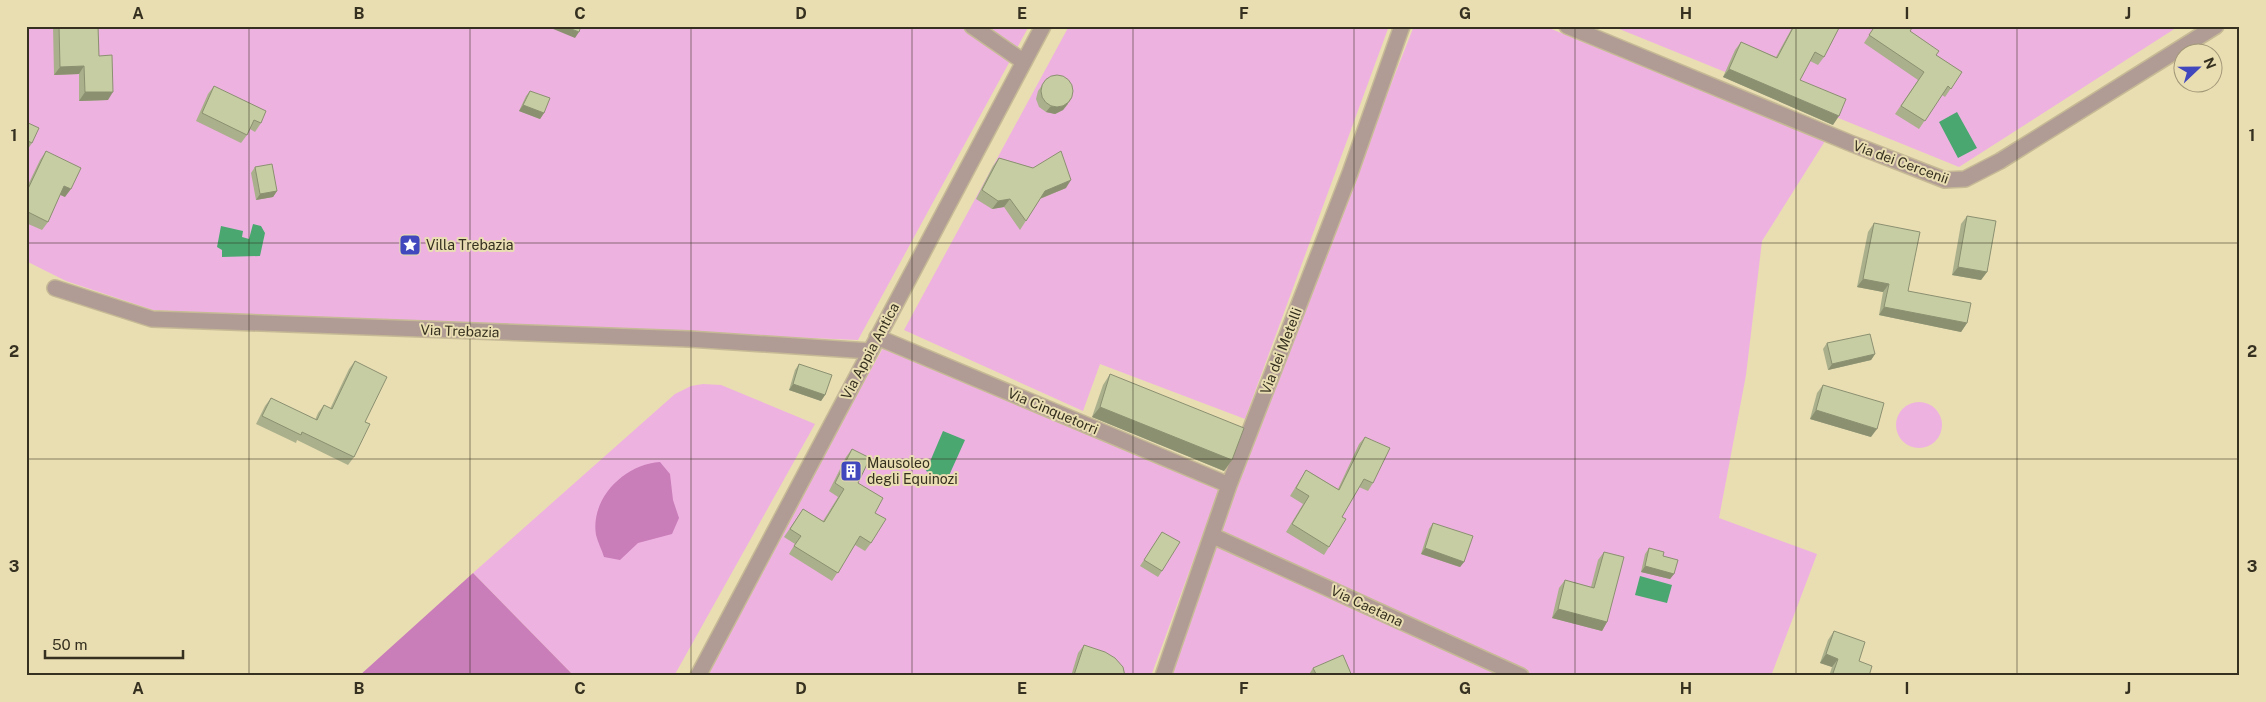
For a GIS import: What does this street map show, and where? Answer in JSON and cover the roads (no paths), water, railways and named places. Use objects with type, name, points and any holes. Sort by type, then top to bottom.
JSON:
[{"type":"street","points":[[972,26],[1024,62]]},
{"type":"street","name":"Via Appia Antica","points":[[698,676],[1043,26]]},
{"type":"street","name":"Via dei Metelli","points":[[1163,676],[1230,485],[1350,173],[1402,26]]},
{"type":"street","name":"Via dei Cercenii","points":[[1566,26],[1850,144],[1946,180],[1956,181],[2000,161],[2216,26]]},
{"type":"street","name":"Via Trebazia","points":[[55,288],[152,319],[874,344]]},
{"type":"street","name":"Via Cinquetorri","points":[[874,344],[1230,485]]},
{"type":"street","name":"Via Caetana","points":[[1213,536],[1521,676]]},
{"type":"place","name":"Villa Trebazia","points":[[410,245]]},
{"type":"place","name":"Mausoleo degli Equinozi","points":[[851,471]]}]
